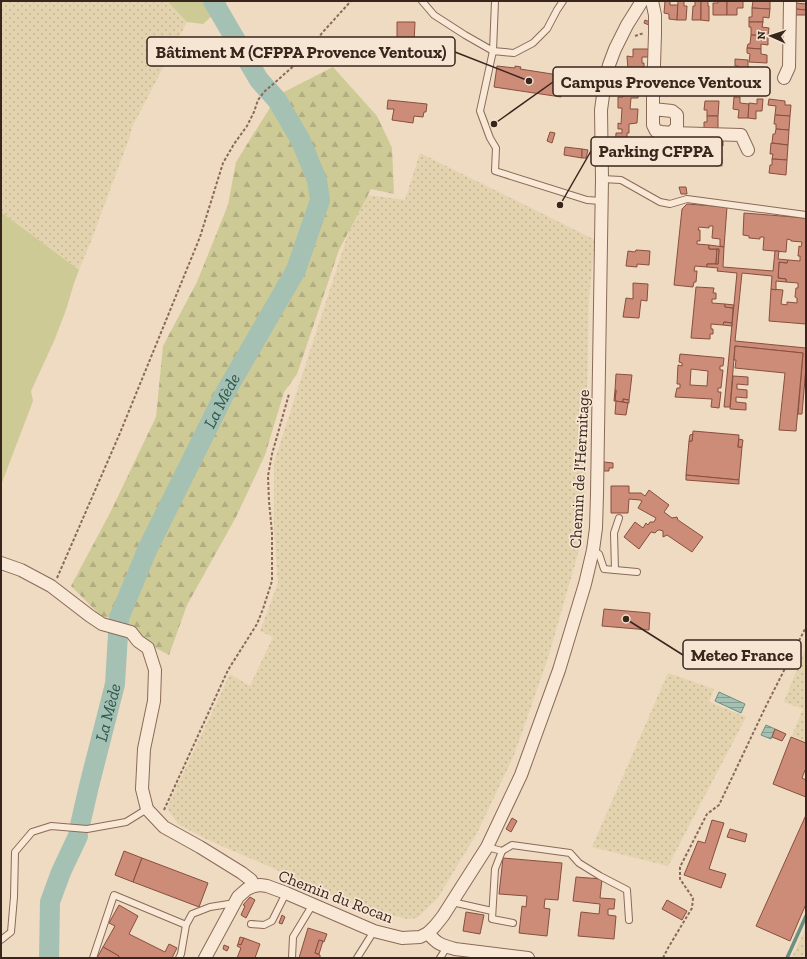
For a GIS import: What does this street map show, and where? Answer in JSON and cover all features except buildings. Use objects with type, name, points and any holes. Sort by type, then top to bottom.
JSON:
[{"type":"street","name":"Chemin de l'Hermitage","points":[[428,933],[435,926],[452,902],[488,847],[521,775],[559,670],[585,584],[593,550],[598,494],[602,110],[604,88],[609,65],[627,25],[642,1]]},
{"type":"street","points":[[652,1],[655,15],[653,126],[656,131],[672,133],[741,135],[748,150]]},
{"type":"street","points":[[784,78],[788,67],[790,1]]},
{"type":"street","points":[[653,109],[672,111],[677,115],[677,127],[672,133]]},
{"type":"street","points":[[1,563],[21,570],[51,586]]},
{"type":"street","name":"Chemin du Rocan","points":[[51,586],[102,624],[131,632],[148,648],[155,670],[154,701],[144,748],[142,789],[147,809],[164,827],[242,873],[251,880],[254,886],[267,886],[286,893],[374,931],[402,938],[420,937],[428,933]]},
{"type":"street","points":[[205,958],[235,903],[246,889],[254,886]]},
{"type":"street","points":[[428,933],[439,945],[528,958]]},
{"type":"lane","points":[[422,1],[434,15],[493,51],[514,53],[534,43],[547,29],[563,1]]},
{"type":"lane","points":[[495,1],[493,51],[480,111],[490,138],[496,148],[495,171],[587,200],[601,201]]},
{"type":"lane","points":[[602,179],[621,180],[660,202],[670,204],[687,199],[806,215]]},
{"type":"lane","points":[[615,570],[614,533],[619,518]]},
{"type":"lane","points":[[593,550],[599,554],[604,569],[637,572]]},
{"type":"lane","points":[[1,940],[11,932],[14,897],[15,852],[32,832],[51,826],[87,829],[126,822],[147,809]]},
{"type":"lane","points":[[513,923],[492,919],[496,869],[502,851],[512,845],[570,853],[578,863],[627,890],[630,920]]},
{"type":"lane","points":[[488,847],[502,851]]},
{"type":"lane","points":[[251,924],[264,926],[272,921],[286,893]]},
{"type":"lane","points":[[93,958],[114,895],[186,925]]},
{"type":"lane","points":[[452,902],[492,911]]},
{"type":"lane","points":[[179,958],[186,925],[192,914],[210,907],[235,903]]},
{"type":"lane","points":[[292,958],[293,937],[313,904]]},
{"type":"lane","points":[[357,958],[374,931]]},
{"type":"lane","points":[[440,958],[447,946]]},
{"type":"path","points":[[51,586],[59,576],[200,237],[223,163],[247,126],[258,100],[264,92],[305,56],[351,1]]},
{"type":"path","points":[[632,38],[644,33],[655,34]]},
{"type":"path","points":[[160,823],[163,812],[228,670],[257,624],[272,580],[272,533],[268,476],[272,454],[289,394]]},
{"type":"path","points":[[663,958],[692,908],[693,898],[680,879],[680,867],[707,814],[719,804],[806,627]]},
{"type":"shaded area","points":[[1,1],[168,1],[187,22],[132,127],[130,136],[79,270],[1,212]]},
{"type":"shaded area","points":[[420,153],[595,240],[589,298],[585,492],[579,550],[548,658],[514,755],[477,833],[437,899],[417,918],[407,919],[366,909],[314,888],[275,869],[208,840],[178,824],[167,808],[230,674],[250,686],[273,637],[260,631],[278,583],[274,528],[274,462],[361,194],[405,200]]},
{"type":"shaded area","points":[[806,647],[806,741],[792,736],[803,709],[784,702]]},
{"type":"shaded area","points":[[668,673],[714,689],[709,702],[746,717],[668,866],[592,847]]},
{"type":"shaded area","points":[[719,692],[745,704],[741,713],[715,701]]},
{"type":"shaded area","points":[[766,725],[775,729],[771,739],[761,735]]},
{"type":"shaded area","points":[[806,927],[806,958],[791,958],[797,947]]},
{"type":"green space","points":[[170,1],[228,1],[203,24],[187,22],[169,3]]},
{"type":"green space","points":[[333,67],[377,116],[392,148],[394,194],[371,189],[339,250],[297,374],[284,392],[265,455],[236,517],[187,605],[169,655],[154,647],[132,625],[124,624],[124,615],[154,543],[231,392],[301,270],[325,200],[321,175],[303,133],[280,94]]},
{"type":"green space","points":[[273,103],[298,142],[312,181],[316,199],[293,268],[219,394],[142,548],[113,618],[101,616],[71,586],[110,513],[156,417],[163,346],[197,282],[228,205],[236,162]]},
{"type":"green space","points":[[1,212],[79,270],[54,341],[31,391],[33,401],[1,485]]},
{"type":"waterway","name":"La Mède","points":[[80,825],[115,684],[119,618],[148,548],[225,393],[296,270],[320,200],[317,180],[300,139],[277,100],[259,80],[213,1]]},
{"type":"waterway","name":"La Mède","points":[[49,958],[50,902],[61,872],[78,836]]},
{"type":"waterway","points":[[787,958],[806,916]]},
{"type":"place","name":"Bâtiment M (CFPPA Provence Ventoux)","points":[[529,81]]},
{"type":"place","name":"Campus Provence Ventoux","points":[[494,124]]},
{"type":"place","name":"Parking CFPPA","points":[[560,205]]},
{"type":"place","name":"Meteo France","points":[[626,619]]}]
